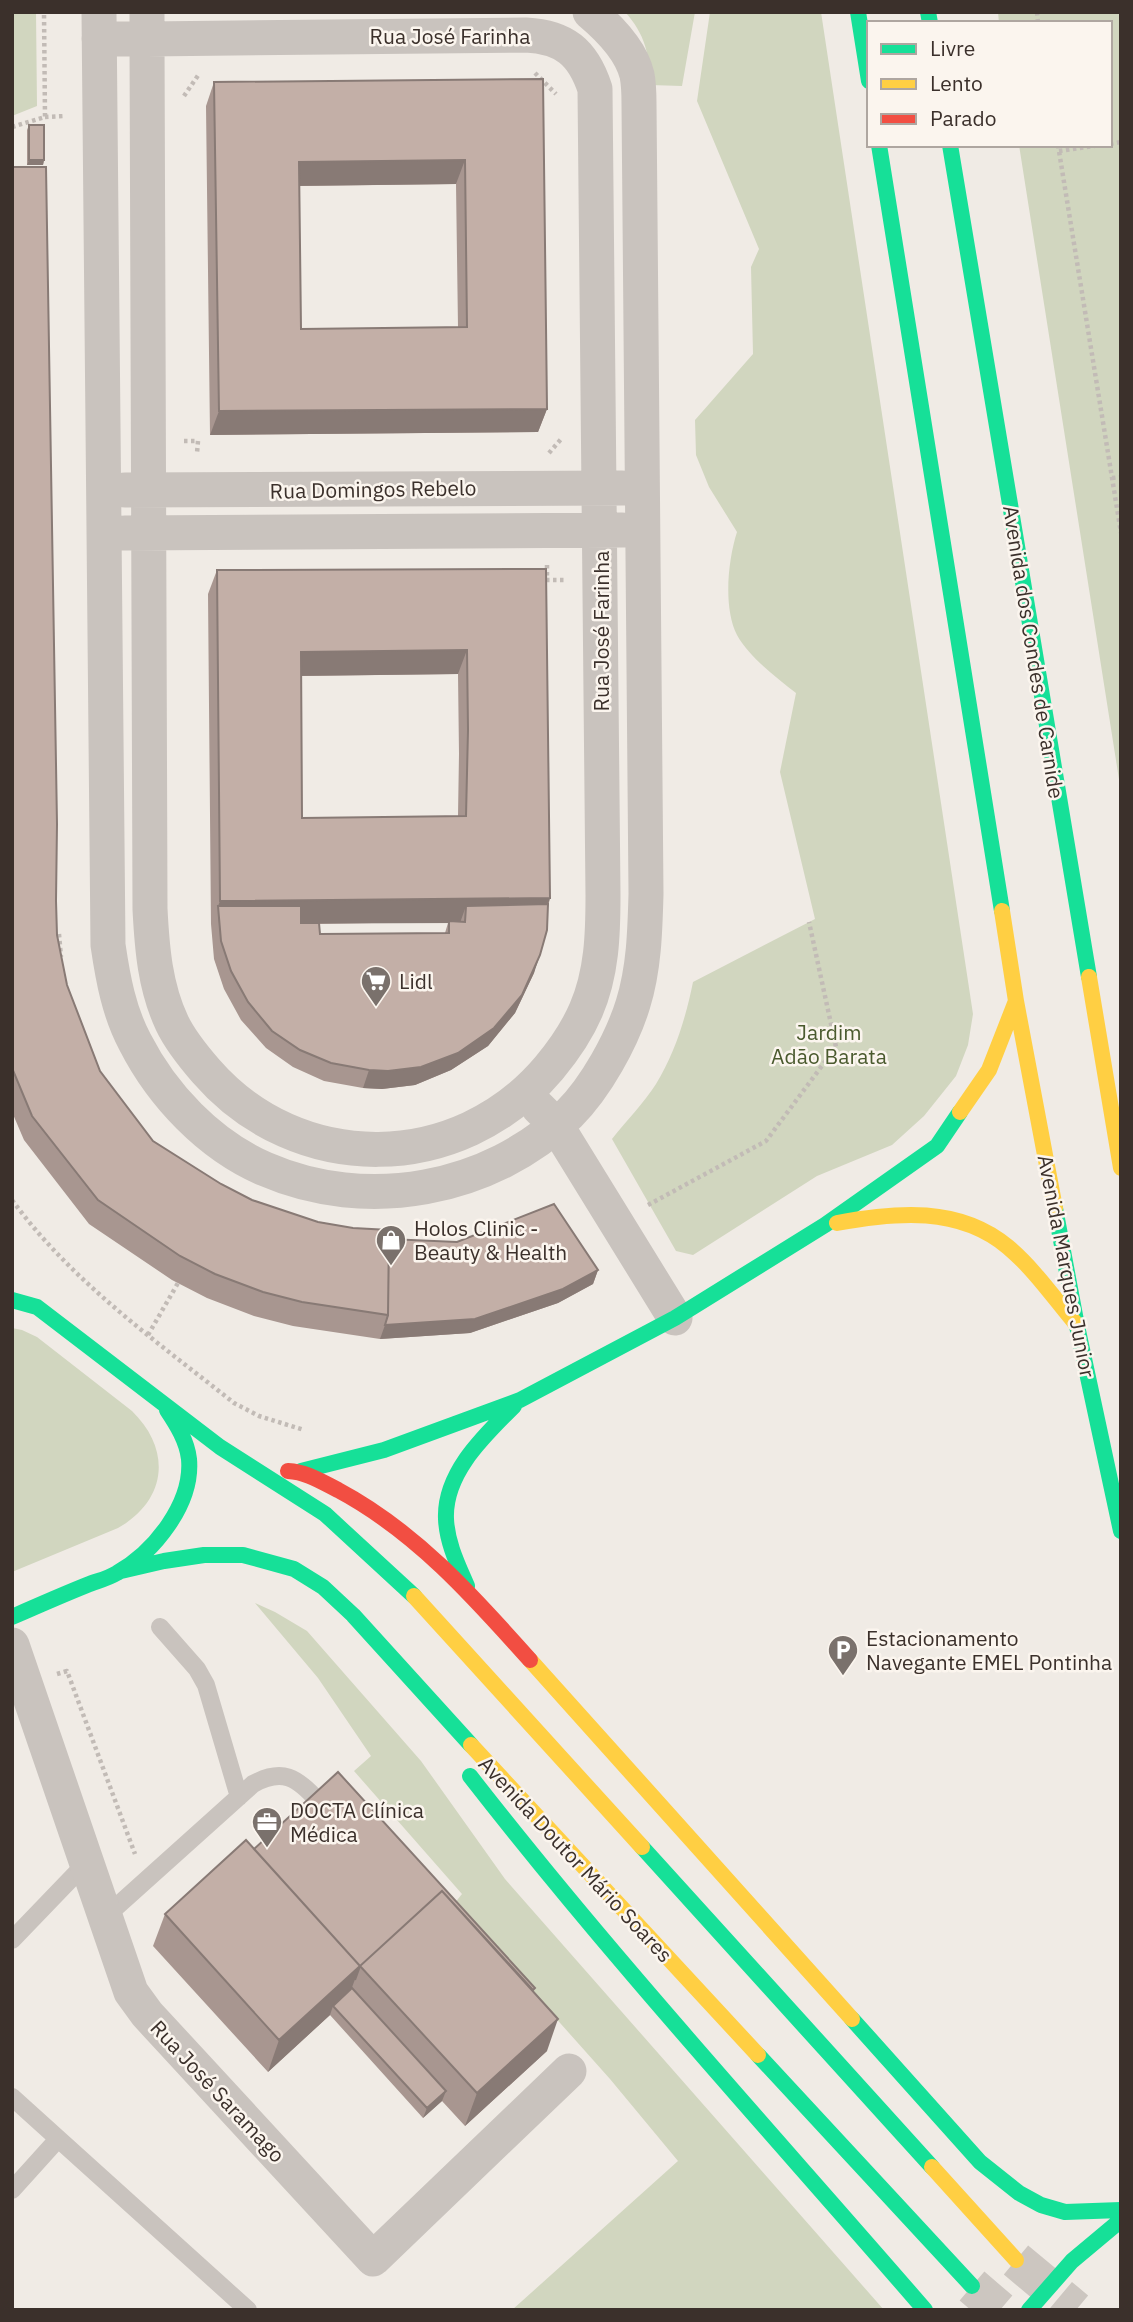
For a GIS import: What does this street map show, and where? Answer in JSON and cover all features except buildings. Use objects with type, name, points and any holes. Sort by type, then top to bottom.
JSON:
[{"type":"main road","points":[[858,12],[867,68]]},
{"type":"main road","points":[[253,1468],[301,1471],[384,1450],[520,1400],[675,1318],[825,1225],[937,1146],[989,1069],[1016,1001],[879,147]]},
{"type":"main road","name":"Avenida dos Condes de Carnide","points":[[950,147],[1120,1164]]},
{"type":"main road","name":"Avenida Marques Junior","points":[[1016,1001],[1077,1325],[1121,1531]]},
{"type":"main road","points":[[825,1225],[884,1214],[926,1214],[970,1225],[1006,1245],[1077,1325]]},
{"type":"main road","points":[[12,1287],[220,1447],[325,1514],[416,1598],[1016,2260]]},
{"type":"main road","points":[[12,1300],[37,1307]]},
{"type":"main road","points":[[470,1592],[457,1564],[446,1509],[456,1476],[476,1444],[520,1400]]},
{"type":"main road","points":[[12,1617],[121,1571],[151,1546],[170,1521],[181,1505],[189,1477],[189,1458],[183,1436],[164,1405]]},
{"type":"main road","points":[[301,1471],[340,1490],[382,1516],[421,1546],[470,1592],[980,2162],[1033,2202],[1064,2212],[1121,2210]]},
{"type":"main road","name":"Avenida Doutor Mário Soares","points":[[121,1571],[204,1555],[243,1555],[294,1569],[323,1587],[353,1615],[972,2286]]},
{"type":"main road","points":[[378,1645],[436,1730]]},
{"type":"main road","points":[[460,1762],[526,1850],[630,1973],[925,2310]]},
{"type":"main road","points":[[1029,2310],[1056,2276],[1093,2239],[1121,2220]]},
{"type":"street","name":"Rua José Farinha","points":[[147,26],[150,909],[154,965],[173,1023],[194,1057],[215,1082],[261,1119],[315,1142],[344,1148],[373,1151],[436,1142],[495,1115],[537,1083],[571,1039],[587,1009],[601,956],[603,895],[595,89],[583,61],[571,49],[558,40],[535,35],[147,26],[99,26],[108,946],[114,984],[134,1041],[176,1102],[198,1125],[222,1144],[264,1169],[324,1187],[362,1192],[401,1191],[442,1184],[483,1170],[538,1140],[571,1112],[595,1080],[617,1043],[633,1004],[643,953],[646,894],[639,104],[636,73],[625,50],[608,28],[590,12]]},
{"type":"street","name":"Rua Domingos Rebelo","points":[[103,490],[643,488]]},
{"type":"street","name":"Rua Domingos Rebelo","points":[[104,533],[643,530]]},
{"type":"street","points":[[108,910],[150,909]]},
{"type":"street","points":[[524,1093],[556,1125],[675,1318]]},
{"type":"street","name":"Rua José Saramago","points":[[12,1645],[131,1992],[147,2014],[373,2259],[569,2071]]},
{"type":"lane","points":[[160,1627],[197,1669],[206,1685],[239,1797]]},
{"type":"lane","points":[[105,1917],[253,1784],[268,1776],[285,1775],[308,1789],[318,1801]]},
{"type":"lane","points":[[12,1940],[87,1862]]},
{"type":"lane","points":[[12,2097],[248,2310]]},
{"type":"lane","points":[[12,2190],[58,2139]]},
{"type":"path","points":[[12,127],[45,117],[44,12]]},
{"type":"path","points":[[1059,148],[1121,533]]},
{"type":"path","points":[[1112,478],[1121,477]]},
{"type":"path","points":[[643,1208],[766,1141],[836,1047],[809,922]]},
{"type":"path","points":[[12,1200],[51,1248],[87,1284],[234,1403],[259,1416],[309,1432]]},
{"type":"path","points":[[148,1335],[178,1283]]},
{"type":"path","points":[[27,1686],[66,1671],[145,1881]]},
{"type":"green space","points":[[12,12],[36,12],[37,106],[12,116]]},
{"type":"green space","points":[[625,12],[695,12],[682,86],[650,85],[645,45]]},
{"type":"green space","name":"Jardim Adão Barata","points":[[710,12],[821,12],[973,1014],[968,1045],[956,1076],[924,1116],[892,1145],[817,1176],[693,1255],[676,1251],[612,1139],[646,1098],[663,1072],[679,1034],[693,982],[815,919],[780,772],[796,693],[756,659],[737,635],[730,611],[728,584],[737,532],[709,487],[696,455],[695,420],[753,354],[751,267],[759,249],[697,101]]},
{"type":"green space","points":[[998,12],[1121,12],[1121,792],[1019,147],[1112,147],[1112,21],[999,21]]},
{"type":"green space","points":[[12,1328],[37,1337],[132,1411],[154,1442],[158,1474],[155,1489],[146,1503],[134,1517],[118,1528],[12,1572]]},
{"type":"green space","points":[[255,1603],[307,1631],[421,1761],[505,1879],[884,2310],[512,2310],[678,2161],[610,2079],[454,1904],[462,1894],[354,1771],[371,1756],[318,1678]]},
{"type":"tunnel","points":[[1016,2260],[1076,2310]]},
{"type":"tunnel","points":[[972,2286],[1000,2310]]},
{"type":"traffic: fast","points":[[858,12],[867,68]]},
{"type":"traffic: fast","points":[[928,12],[930,21]]},
{"type":"traffic: fast","points":[[879,147],[1002,911]]},
{"type":"traffic: fast","points":[[950,147],[1089,977]]},
{"type":"traffic: fast","points":[[301,1471],[384,1450],[520,1400],[675,1318],[825,1225],[937,1146],[960,1112]]},
{"type":"traffic: fast","points":[[1055,1208],[1121,1531]]},
{"type":"traffic: fast","points":[[12,1300],[37,1307],[220,1447],[325,1514],[414,1596]]},
{"type":"traffic: fast","points":[[467,1586],[448,1537],[447,1502],[468,1456],[514,1406]]},
{"type":"traffic: fast","points":[[12,1617],[117,1573],[157,1540],[178,1509],[189,1476],[188,1452],[178,1427],[167,1410]]},
{"type":"traffic: fast","points":[[121,1571],[204,1555],[243,1555],[294,1569],[323,1587],[353,1615],[471,1745]]},
{"type":"traffic: fast","points":[[470,1776],[637,1980],[925,2310]]},
{"type":"traffic: fast","points":[[642,1847],[932,2167]]},
{"type":"traffic: fast","points":[[852,2019],[980,2162],[1019,2193],[1041,2205],[1065,2212],[1121,2210]]},
{"type":"traffic: fast","points":[[758,2055],[972,2286]]},
{"type":"traffic: fast","points":[[1029,2310],[1072,2261],[1121,2220]]},
{"type":"traffic: slow","points":[[1002,911],[1055,1208]]},
{"type":"traffic: slow","points":[[1089,977],[1121,1168]]},
{"type":"traffic: slow","points":[[960,1112],[989,1070],[1016,1001]]},
{"type":"traffic: slow","points":[[837,1223],[904,1215],[948,1218],[969,1224],[1008,1247],[1035,1274],[1076,1324]]},
{"type":"traffic: slow","points":[[414,1596],[642,1847]]},
{"type":"traffic: slow","points":[[530,1660],[852,2019]]},
{"type":"traffic: slow","points":[[471,1745],[758,2055]]},
{"type":"traffic: slow","points":[[932,2167],[1016,2260]]},
{"type":"traffic: jam","points":[[288,1471],[308,1475],[366,1506],[418,1545],[465,1589],[530,1660]]},
{"type":"place","name":"Lidl","points":[[376,1008]]},
{"type":"place","name":"Holos Clinic - Beauty & Health","points":[[391,1267]]},
{"type":"place","name":"Estacionamento Navegante EMEL Pontinha","points":[[843,1677]]},
{"type":"place","name":"DOCTA Clínica Médica","points":[[267,1849]]}]
